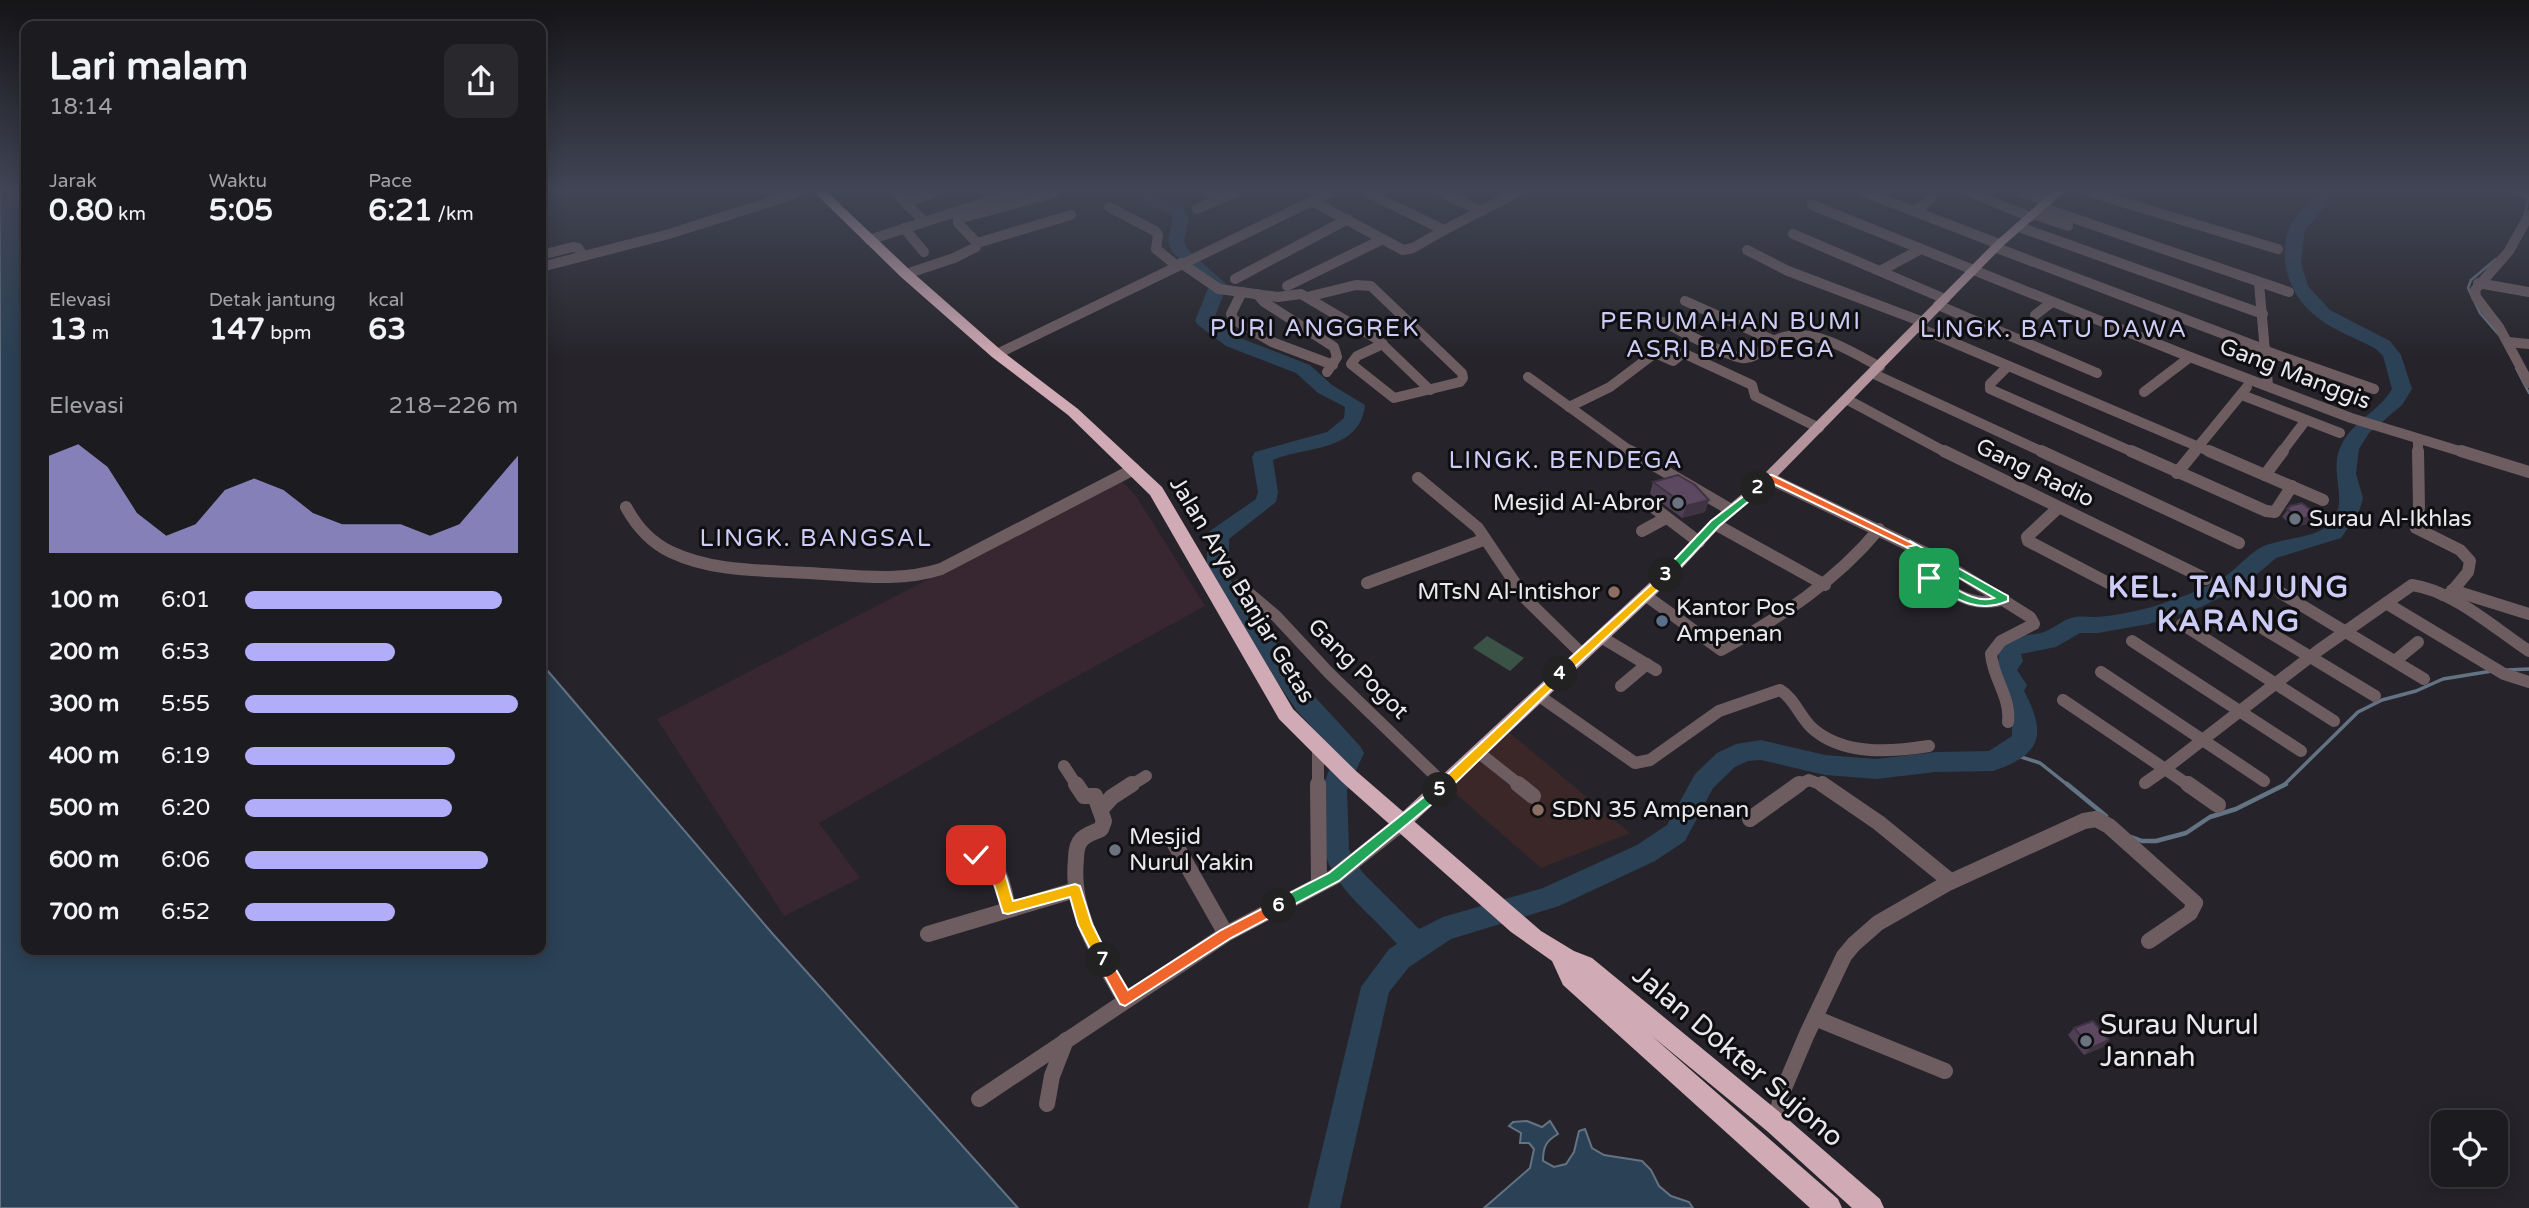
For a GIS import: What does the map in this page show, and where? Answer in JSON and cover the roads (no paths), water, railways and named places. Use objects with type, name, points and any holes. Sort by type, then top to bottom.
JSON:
[{"type":"highway","name":"Jalan Arya Banjar Getas","points":[[876,246],[997,354],[1073,412],[1156,491],[1286,714],[1402,823]]},
{"type":"highway","name":"Jalan Dokter Sujono","points":[[1402,823],[1562,958],[1584,965],[1774,1123],[1871,1208]]},
{"type":"highway","name":"Jalan Dokter Sujono","points":[[1562,958],[1571,978],[1829,1208]]},
{"type":"main road","points":[[1402,823],[1645,595],[1715,524],[1769,478],[1998,246]]},
{"type":"street","points":[[546,266],[620,246]]},
{"type":"street","points":[[919,246],[924,252]]},
{"type":"street","points":[[906,274],[954,258],[975,246]]},
{"type":"street","points":[[1156,246],[1156,249],[1217,288],[1280,297],[1296,293],[1307,297],[1383,344],[1430,390]]},
{"type":"street","points":[[997,354],[1216,246]]},
{"type":"street","points":[[1235,279],[1296,246]]},
{"type":"street","points":[[1287,286],[1369,246]]},
{"type":"street","points":[[1822,246],[2097,373]]},
{"type":"street","name":"Gang Manggis","points":[[1910,246],[2378,428],[2529,471]]},
{"type":"street","points":[[1999,246],[2374,389]]},
{"type":"street","points":[[2126,246],[2263,314]]},
{"type":"street","points":[[2157,246],[2289,292]]},
{"type":"street","points":[[2269,246],[2278,249]]},
{"type":"street","points":[[2512,246],[2478,283],[2475,290],[2476,297],[2508,342],[2529,383]]},
{"type":"street","points":[[546,254],[573,247],[578,248],[583,256]]},
{"type":"street","points":[[1747,250],[1788,271],[1920,324],[2008,366],[2323,500]]},
{"type":"street","points":[[1880,271],[1919,250]]},
{"type":"street","points":[[2259,283],[2268,386]]},
{"type":"street","points":[[2478,283],[2529,292]]},
{"type":"street","points":[[1307,297],[1356,285],[1371,286],[1462,373],[1463,378],[1430,390],[1394,398],[1354,368],[1351,362],[1354,357],[1383,344]]},
{"type":"street","points":[[1242,292],[1231,314],[1234,320],[1272,342],[1330,368],[1338,355],[1334,347],[1264,302],[1257,294]]},
{"type":"street","points":[[1685,301],[1775,341]]},
{"type":"street","points":[[2035,316],[2052,302]]},
{"type":"street","points":[[1663,322],[1740,358],[1754,357],[1775,341],[1790,336],[1815,337],[1877,370],[2239,543]]},
{"type":"street","points":[[2508,342],[2529,344]]},
{"type":"street","points":[[1569,407],[1609,387],[1655,353],[1672,361],[1683,353],[1752,385],[1755,396],[1819,428]]},
{"type":"street","points":[[2144,392],[2190,357]]},
{"type":"street","points":[[2008,366],[1991,383],[1990,389],[2271,513],[2276,511],[2292,486]]},
{"type":"street","points":[[1528,377],[1628,450],[1731,510]]},
{"type":"street","points":[[2177,472],[2245,391],[2340,433]]},
{"type":"street","name":"Gang Radio","points":[[1848,400],[2058,508],[2206,579]]},
{"type":"street","points":[[2265,475],[2306,420]]},
{"type":"street","points":[[2418,440],[2419,507],[2416,528],[2422,534],[2466,554],[2470,561],[2468,572],[2448,593]]},
{"type":"street","points":[[626,507],[640,531],[656,544],[676,555],[700,563],[728,568],[904,578],[941,569],[1134,469]]},
{"type":"street","points":[[1418,478],[1478,528],[1483,540],[1524,598],[1581,653]]},
{"type":"street","points":[[1769,478],[1880,529],[1957,569],[2034,622],[1997,643],[1991,654],[2010,707],[2008,722]]},
{"type":"street","points":[[1649,504],[1699,542]]},
{"type":"street","points":[[2058,508],[2028,536],[2028,541],[2118,588]]},
{"type":"street","points":[[1642,531],[1666,518]]},
{"type":"street","points":[[1715,524],[1825,585]]},
{"type":"street","points":[[1645,595],[1721,650],[1802,603],[1825,585],[1880,529]]},
{"type":"street","points":[[1367,583],[1483,540]]},
{"type":"street","points":[[1929,578],[1967,600],[1990,604],[2004,599]]},
{"type":"street","points":[[2145,783],[2241,712],[2309,657],[2415,584],[2529,614]]},
{"type":"street","name":"Gang Pogot","points":[[1239,585],[1276,616],[1329,673],[1445,785]]},
{"type":"street","points":[[2281,593],[2424,680]]},
{"type":"street","points":[[2448,593],[2529,651]]},
{"type":"street","points":[[2386,603],[2489,666],[2529,682]]},
{"type":"street","points":[[2182,625],[2334,721]]},
{"type":"street","points":[[2264,629],[2375,696]]},
{"type":"street","points":[[1601,637],[1651,667],[1621,686]]},
{"type":"street","points":[[2132,641],[2301,751]]},
{"type":"street","points":[[2395,662],[2418,642]]},
{"type":"street","points":[[2101,672],[2264,781]]},
{"type":"street","points":[[1538,695],[1635,763],[1650,760],[1719,711],[1780,690],[1785,692],[1811,727],[1834,741],[1871,750],[1928,746]]},
{"type":"street","points":[[2063,700],[2218,805]]},
{"type":"street","points":[[1318,746],[1319,884]]},
{"type":"street","points":[[1478,752],[1532,796]]},
{"type":"street","points":[[1065,766],[1084,796],[1095,796],[1104,821],[1102,827],[1085,836],[1077,845],[1075,890],[1094,945],[1125,1000]]},
{"type":"street","points":[[1100,810],[1112,797],[1146,776]]},
{"type":"street","points":[[1750,819],[1804,782],[1817,781],[1852,804],[1951,881]]},
{"type":"street","points":[[1774,1123],[1782,1093],[1844,956],[1854,944],[1891,915],[1951,881],[2084,821],[2096,819],[2109,826],[2195,904],[2190,913],[2150,941]]},
{"type":"street","points":[[979,1099],[1226,934],[1338,873],[1402,823]]},
{"type":"street","points":[[1175,844],[1226,934]]},
{"type":"street","points":[[971,856],[989,858],[995,865],[1008,908]]},
{"type":"street","points":[[928,934],[1075,890]]},
{"type":"street","points":[[1815,1018],[1945,1071]]},
{"type":"street","points":[[1047,1104],[1052,1076],[1066,1040]]},
{"type":"water","points":[[0,246],[21,246],[21,955],[546,955],[546,669],[771,932],[1018,1208],[0,1208]]},
{"type":"water","points":[[1527,1121],[1542,1127],[1550,1121],[1558,1134],[1548,1142],[1544,1152],[1543,1161],[1554,1167],[1566,1164],[1574,1152],[1579,1131],[1585,1129],[1592,1148],[1604,1155],[1642,1161],[1651,1170],[1659,1186],[1671,1196],[1689,1202],[1693,1208],[1484,1208],[1530,1168],[1534,1149],[1529,1143],[1520,1143],[1521,1133],[1509,1126],[1513,1122]]},
{"type":"waterway","points":[[1178,246],[1180,252],[1218,285],[1204,321],[1233,342],[1303,369],[1325,389],[1355,405],[1354,419],[1346,429],[1334,436],[1262,457],[1268,492],[1265,502],[1218,536],[1218,579],[1306,704],[1351,753],[1337,778],[1334,790],[1334,836],[1340,862],[1353,881],[1417,946]]},
{"type":"waterway","points":[[1417,946],[1443,929],[1549,898],[1646,853],[1676,833],[1704,781],[1726,760],[1745,751],[1761,750],[1825,765],[1876,769],[1936,762],[1993,761],[2025,741],[2024,714],[2012,691],[2015,685],[2003,669],[2011,661],[2009,650],[2019,644],[2048,641],[2076,625],[2098,625],[2149,616],[2193,601],[2234,581],[2268,553],[2333,533],[2348,512],[2352,498],[2346,474],[2349,449],[2361,429],[2395,401],[2402,389],[2392,355],[2383,345],[2324,314],[2300,287],[2292,263],[2295,246]]},
{"type":"waterway","points":[[2496,259],[2471,280],[2468,288],[2480,313],[2498,334]]},
{"type":"waterway","points":[[2516,368],[2529,393]]},
{"type":"waterway","points":[[2507,670],[2529,669]]},
{"type":"waterway","points":[[2284,785],[2358,712],[2382,700],[2416,691],[2443,679],[2492,671]]},
{"type":"waterway","points":[[2009,753],[2040,763],[2069,786]]},
{"type":"waterway","points":[[2067,784],[2106,816]]},
{"type":"waterway","points":[[2131,837],[2142,841],[2156,841],[2186,833],[2210,817],[2236,809],[2284,785]]},
{"type":"waterway","points":[[1324,1208],[1376,987],[1399,958],[1417,946]]},
{"type":"place","name":"Mesjid Al-Abror","points":[[1678,503]]},
{"type":"place","name":"Surau Al-Ikhlas","points":[[2295,519]]},
{"type":"place","name":"MTsN Al-Intishor","points":[[1614,592]]},
{"type":"place","name":"Kantor Pos Ampenan","points":[[1662,621]]},
{"type":"place","name":"SDN 35 Ampenan","points":[[1538,810]]},
{"type":"place","name":"Mesjid Nurul Yakin","points":[[1115,850]]},
{"type":"place","name":"Surau Nurul Jannah","points":[[2086,1041]]},
{"type":"district","name":"PURI ANGGREK","points":[[1315,328]]},
{"type":"district","name":"LINGK. BATU DAWA","points":[[2054,329]]},
{"type":"district","name":"PERUMAHAN BUMI ASRI BANDEGA","points":[[1731,335]]},
{"type":"district","name":"LINGK. BENDEGA","points":[[1566,460]]},
{"type":"district","name":"LINGK. BANGSAL","points":[[816,538]]},
{"type":"district","name":"KEL. TANJUNG KARANG","points":[[2229,604]]}]
